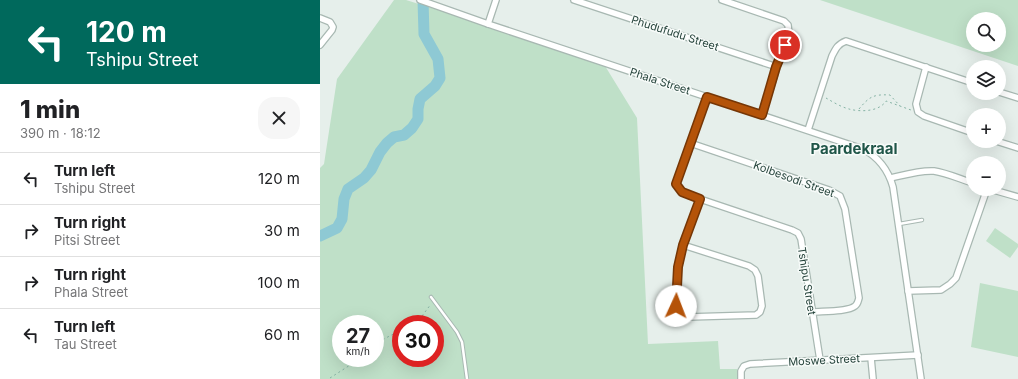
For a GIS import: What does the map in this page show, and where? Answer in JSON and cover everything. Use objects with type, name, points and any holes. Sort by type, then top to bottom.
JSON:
[{"type":"street","name":"Phala Street","points":[[420,0],[808,130],[863,149],[870,153],[882,164],[891,178],[895,194],[921,379]]},
{"type":"street","points":[[488,24],[496,0]]},
{"type":"street","name":"Phudufudu Street","points":[[574,0],[776,67]]},
{"type":"street","points":[[722,0],[784,21],[788,25],[789,34],[776,67],[762,115]]},
{"type":"street","points":[[320,18],[330,22],[332,30],[320,45]]},
{"type":"street","points":[[808,130],[832,56],[836,47],[846,41],[966,81]]},
{"type":"street","points":[[926,67],[916,104],[918,112],[924,116],[966,131]]},
{"type":"street","points":[[1006,94],[1018,98]]},
{"type":"street","points":[[690,143],[707,97]]},
{"type":"street","name":"Tshipu Street","points":[[690,143],[676,184],[679,190],[700,199],[798,233],[801,239],[820,360]]},
{"type":"street","name":"Kolbesodi Street","points":[[690,143],[829,190],[840,196],[845,209],[859,298],[857,304],[853,308],[812,312]]},
{"type":"street","points":[[1006,144],[1018,148]]},
{"type":"street","points":[[891,178],[933,171],[966,181]]},
{"type":"street","points":[[1006,194],[1018,198]]},
{"type":"street","points":[[908,291],[941,290],[956,278],[985,196]]},
{"type":"street","points":[[683,245],[749,266],[755,270],[758,276],[762,306],[760,312],[756,315],[680,316],[676,306],[678,267],[683,245],[700,199]]},
{"type":"street","name":"Moswe Street","points":[[741,379],[741,371],[744,366],[750,364],[918,355]]},
{"type":"street","points":[[871,358],[873,379]]},
{"type":"lane","points":[[899,224],[922,220]]},
{"type":"lane","points":[[431,297],[457,332],[462,342],[467,379]]},
{"type":"path","points":[[858,110],[868,99],[881,94],[890,95],[900,106]]},
{"type":"path","points":[[820,96],[850,109],[873,110],[883,106],[886,101],[918,112]]},
{"type":"path","points":[[423,315],[434,301]]},
{"type":"path","points":[[330,378],[347,367]]},
{"type":"green space","points":[[394,0],[406,0],[602,61],[637,118],[648,344],[718,341],[720,369],[737,369],[737,379],[320,379],[320,168],[324,164],[337,79]]},
{"type":"green space","points":[[820,0],[1018,0],[1018,66],[1006,62],[1006,60],[1000,60],[976,52],[1006,52],[1006,12],[966,12],[966,49]]},
{"type":"green space","points":[[995,228],[1018,244],[1018,247],[1010,258],[986,241]]},
{"type":"green space","points":[[980,283],[1018,291],[1018,357],[971,347]]},
{"type":"waterway","points":[[320,236],[337,228],[342,219],[344,199],[348,189],[364,178],[371,170],[380,152],[387,143],[394,137],[404,135],[412,128],[418,119],[420,99],[435,86],[440,78],[438,59],[424,34],[423,0]]},
{"type":"district","name":"Paardekraal","points":[[854,149]]},
{"type":"route","points":[[676,306],[678,267],[683,245],[700,199],[682,192],[676,184],[707,97],[762,115],[776,67],[785,45]]}]
